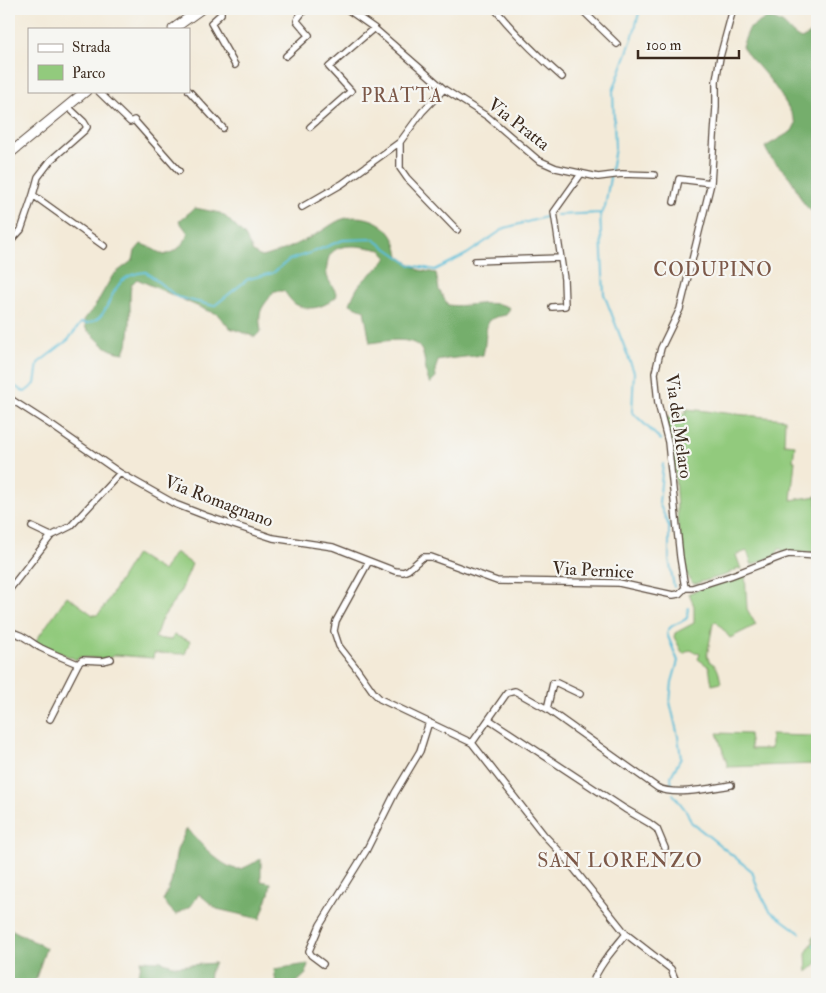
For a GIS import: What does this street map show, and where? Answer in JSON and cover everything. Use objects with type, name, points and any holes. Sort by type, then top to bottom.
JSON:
[{"type":"street","points":[[174,28],[201,9]]},
{"type":"street","points":[[222,9],[221,14],[211,23],[235,65]]},
{"type":"street","points":[[286,56],[309,35],[297,21],[305,9]]},
{"type":"street","name":"Via Pratta","points":[[347,9],[374,28],[444,89],[488,117],[538,160],[556,168],[601,178],[614,174],[654,175]]},
{"type":"street","points":[[495,9],[518,36],[562,77]]},
{"type":"street","points":[[581,9],[617,44]]},
{"type":"street","name":"Via del Melaro","points":[[684,590],[668,442],[658,403],[655,373],[661,348],[680,309],[711,183],[716,81],[720,57],[733,9]]},
{"type":"street","points":[[310,127],[351,91],[329,67],[374,28]]},
{"type":"street","points":[[302,208],[342,184],[400,142],[422,112],[444,89]]},
{"type":"street","points":[[9,154],[85,92]]},
{"type":"street","points":[[99,92],[130,122],[134,120],[178,171]]},
{"type":"street","points":[[189,92],[223,128]]},
{"type":"street","points":[[9,243],[21,230],[38,178],[51,160],[87,127],[67,106]]},
{"type":"street","points":[[400,142],[400,168],[402,172],[457,230]]},
{"type":"street","points":[[552,307],[565,306],[564,279],[554,212],[581,174]]},
{"type":"street","points":[[674,202],[679,179],[711,183]]},
{"type":"street","points":[[33,195],[104,246]]},
{"type":"street","points":[[475,261],[560,258]]},
{"type":"street","name":"Via Romagnano","points":[[9,398],[120,473],[176,504],[260,535],[333,547],[369,561]]},
{"type":"street","points":[[9,590],[51,536],[71,526],[120,473]]},
{"type":"street","points":[[32,527],[51,536]]},
{"type":"street","name":"Via Pernice","points":[[369,561],[402,572],[408,570],[423,557],[431,557],[497,581],[611,582],[633,585],[673,595],[789,554],[817,556]]},
{"type":"street","points":[[369,561],[340,613],[335,626],[335,638],[339,646],[380,699],[472,743],[544,835],[626,934],[672,969],[677,984]]},
{"type":"street","points":[[9,632],[15,632],[39,647],[78,664]]},
{"type":"street","points":[[50,718],[78,664],[82,660],[103,661],[111,659]]},
{"type":"street","points":[[546,709],[554,683],[580,694]]},
{"type":"street","points":[[472,743],[508,693],[515,691],[546,709],[658,788],[665,791],[731,785]]},
{"type":"street","points":[[490,720],[650,823],[656,829],[665,848]]},
{"type":"street","points":[[323,964],[311,956],[309,951],[320,925],[366,851],[395,793],[420,751],[429,722]]},
{"type":"street","points":[[592,984],[600,967],[626,934]]},
{"type":"green space","points":[[766,18],[779,21],[801,39],[809,35],[817,25],[817,214],[807,208],[790,178],[773,160],[765,147],[792,131],[796,123],[778,91],[742,46],[749,29]]},
{"type":"green space","points":[[195,208],[220,213],[227,218],[245,236],[253,252],[261,257],[314,236],[340,220],[356,217],[372,220],[386,228],[391,234],[396,243],[399,256],[419,270],[436,273],[439,290],[448,305],[488,303],[510,308],[506,315],[488,321],[483,355],[438,361],[435,370],[436,378],[430,384],[423,354],[415,344],[400,340],[370,343],[364,310],[350,304],[359,285],[380,267],[387,257],[381,250],[351,246],[336,249],[331,253],[328,260],[327,276],[337,296],[328,303],[308,308],[295,304],[284,291],[274,291],[260,313],[261,331],[255,337],[230,328],[217,314],[137,279],[131,285],[130,328],[124,353],[107,347],[86,329],[84,320],[95,306],[113,275],[133,260],[135,251],[141,244],[164,255],[173,252],[179,247],[188,233],[179,221]]},
{"type":"green space","points":[[686,409],[785,419],[784,444],[795,445],[791,500],[817,496],[817,553],[783,552],[782,549],[779,549],[775,556],[752,565],[747,551],[736,555],[741,569],[736,568],[736,571],[729,574],[694,584],[688,577],[681,547],[674,463],[665,417],[671,418],[673,413],[686,414]]},
{"type":"green space","points":[[175,552],[192,564],[180,593],[161,620],[155,638],[171,640],[174,635],[190,641],[185,654],[154,653],[153,658],[116,655],[106,659],[79,657],[77,660],[35,642],[67,596],[93,615],[97,615],[102,610],[136,554],[163,571]]},
{"type":"green space","points":[[745,573],[747,609],[756,625],[730,638],[716,621],[713,624],[707,656],[710,662],[717,668],[721,683],[712,685],[709,667],[698,659],[700,654],[690,650],[683,654],[674,637],[675,633],[694,623],[694,606],[689,593]]},
{"type":"green space","points":[[717,733],[749,734],[751,749],[771,749],[771,735],[817,736],[817,764],[728,767]]},
{"type":"green space","points":[[186,830],[189,830],[219,860],[233,868],[239,869],[261,859],[261,881],[271,883],[260,919],[217,909],[199,894],[191,906],[176,915],[163,901],[171,883],[177,850]]},
{"type":"green space","points":[[9,928],[46,948],[34,984],[9,983]]},
{"type":"green space","points":[[817,935],[817,963],[807,972],[806,953],[813,942],[812,938]]},
{"type":"green space","points":[[141,960],[161,961],[176,966],[215,963],[210,972],[209,984],[133,984],[140,970]]},
{"type":"green space","points":[[308,964],[306,974],[295,984],[276,984],[274,969]]},
{"type":"waterway","points":[[557,215],[602,213],[605,207],[615,148],[613,91],[633,36],[640,9]]},
{"type":"waterway","points":[[600,213],[604,294],[634,372],[632,412],[661,440]]},
{"type":"waterway","points":[[9,383],[25,392],[35,384],[38,363],[68,340],[81,323],[91,323],[99,317],[105,311],[117,286],[133,274],[146,272],[177,297],[214,306],[248,279],[273,273],[289,260],[343,240],[373,239],[411,265],[435,270],[467,254],[505,228],[549,216]]},
{"type":"waterway","points":[[663,464],[659,503],[669,526],[669,559],[674,587]]},
{"type":"waterway","points":[[672,789],[671,776],[681,758],[670,702],[672,682],[678,661],[667,634],[672,626],[687,618],[688,608]]},
{"type":"waterway","points":[[673,794],[687,812],[691,822],[752,871],[758,889],[770,911],[800,933]]},
{"type":"district","name":"PRATTA","points":[[402,95]]},
{"type":"district","name":"CODUPINO","points":[[713,269]]},
{"type":"district","name":"SAN LORENZO","points":[[620,860]]}]
